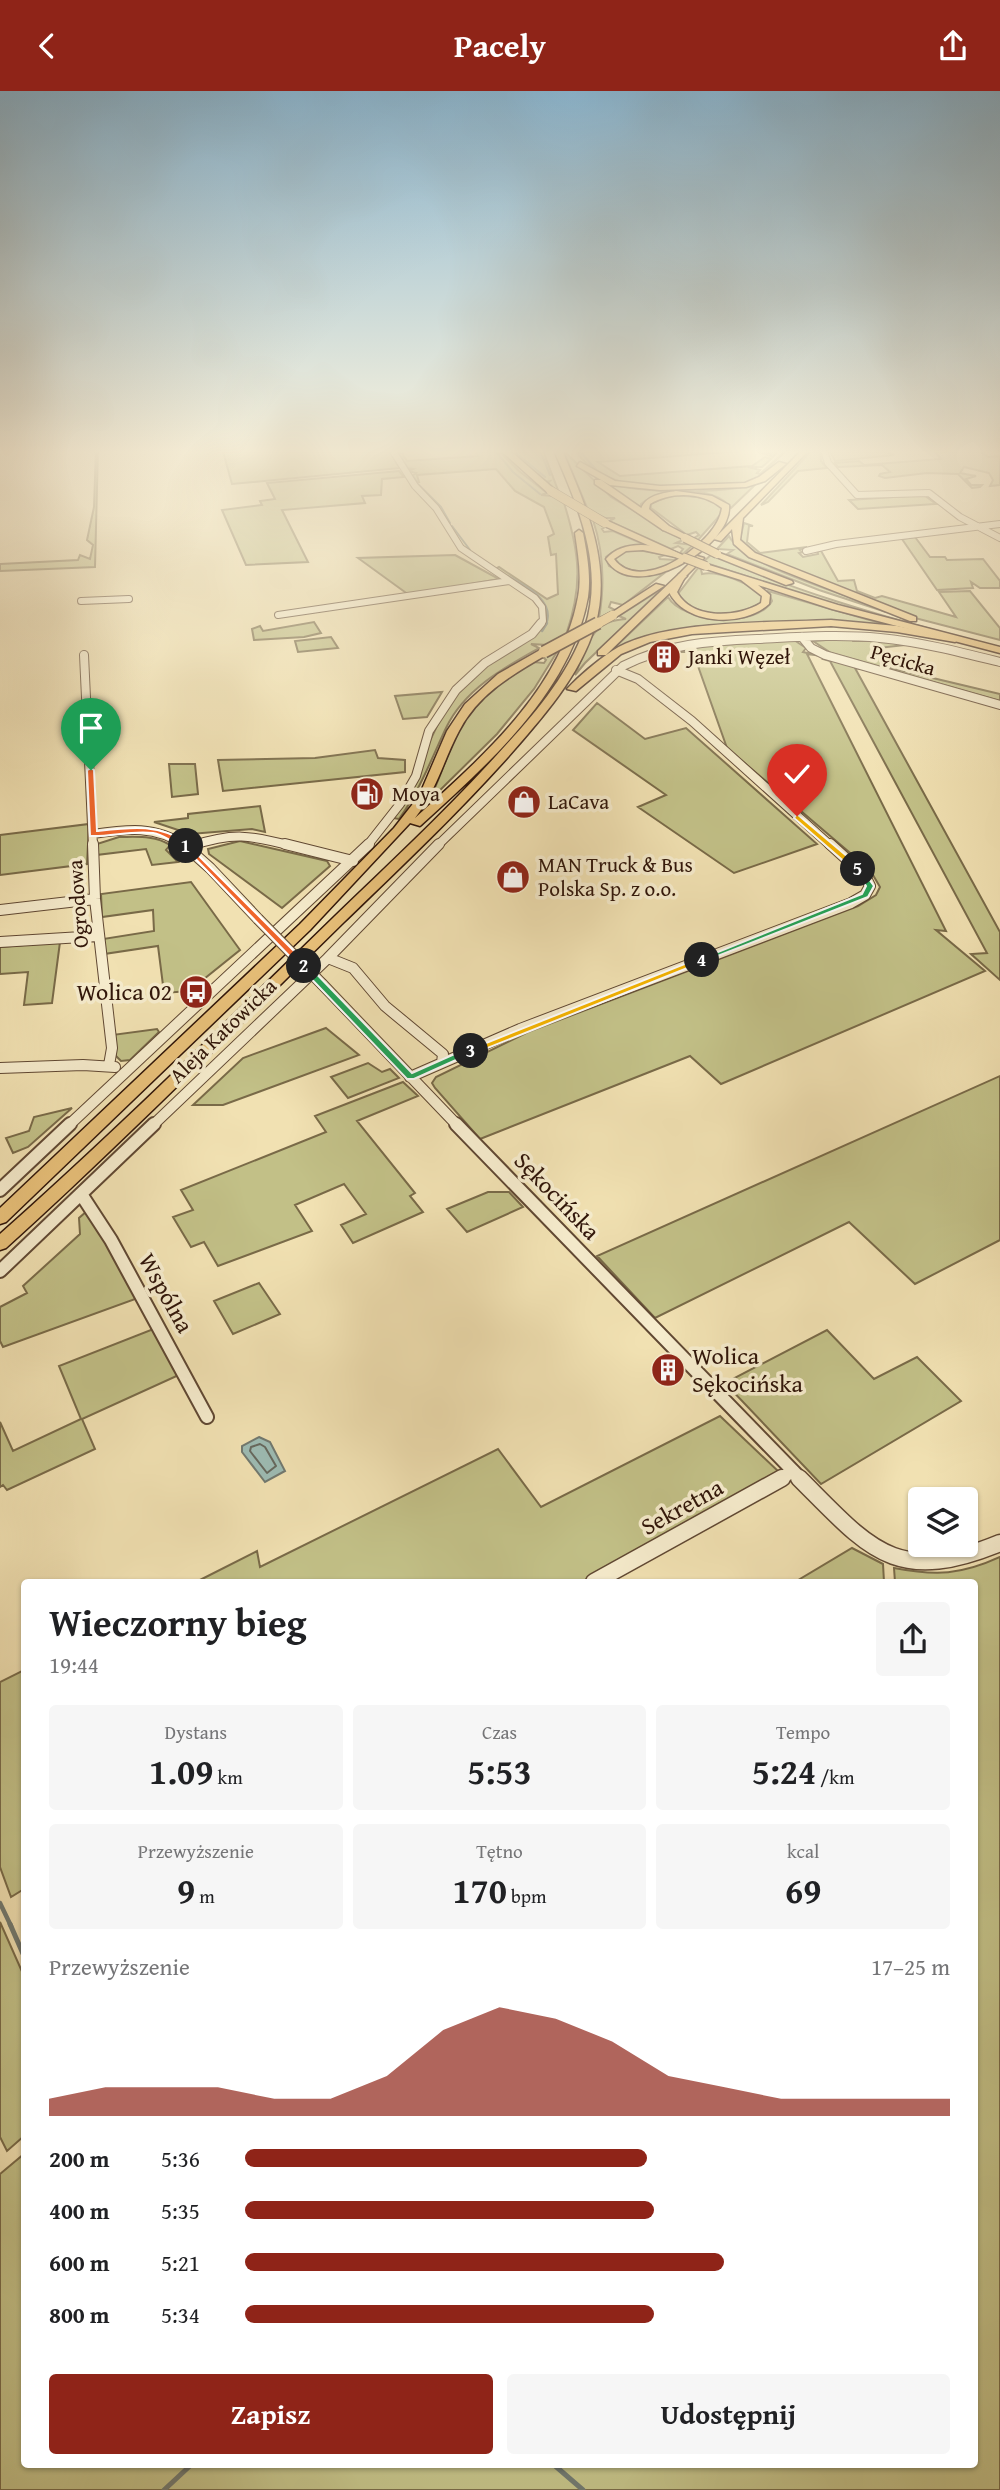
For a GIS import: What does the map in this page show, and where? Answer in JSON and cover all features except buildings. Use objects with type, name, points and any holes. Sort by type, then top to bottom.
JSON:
[{"type":"highway","points":[[0,1218],[482,760],[534,700],[566,648],[583,599],[584,560]]},
{"type":"highway","points":[[467,795],[525,731],[568,673],[590,626],[597,593],[596,560]]},
{"type":"highway","points":[[334,898],[418,807],[435,778],[453,731],[469,706],[502,676],[649,594],[684,560]]},
{"type":"highway","points":[[0,1244],[181,1075],[467,795],[519,748],[602,653],[682,576]]},
{"type":"highway","points":[[572,689],[617,652],[647,640],[692,631],[831,623],[957,636]]},
{"type":"main road","points":[[611,560],[622,570],[648,573],[662,572],[683,560]]},
{"type":"main road","points":[[691,560],[745,580],[957,636],[1000,644]]},
{"type":"main road","points":[[698,560],[682,576],[673,592],[678,603],[700,614],[723,616],[753,613],[765,604],[767,600],[763,591],[745,580]]},
{"type":"main road","points":[[733,560],[835,599],[1000,650]]},
{"type":"main road","points":[[765,560],[957,636]]},
{"type":"street","points":[[478,560],[509,581]]},
{"type":"street","points":[[278,615],[509,581]]},
{"type":"street","name":"Aleja Katowicka","points":[[0,1190],[352,861],[383,827],[416,776],[434,721],[456,689],[485,663],[526,638],[541,625],[544,612],[538,601],[509,581]]},
{"type":"street","points":[[81,601],[129,599]]},
{"type":"street","name":"Aleja Katowicka","points":[[0,1271],[328,958],[616,670],[639,657],[673,646],[706,641],[846,636],[892,639],[1000,662]]},
{"type":"street","name":"Pęcicka","points":[[802,637],[811,648],[825,655],[1000,705]]},
{"type":"street","name":"Ogrodowa","points":[[84,655],[95,899],[112,1048],[109,1065]]},
{"type":"street","points":[[410,1077],[520,1029],[851,903],[868,891],[870,886],[865,876],[699,727],[638,679],[616,670]]},
{"type":"street","name":"Sękocińska","points":[[93,834],[136,829],[157,831],[171,835],[188,847],[792,1472],[860,1539],[872,1548],[904,1561],[934,1565],[949,1563],[1000,1543]]},
{"type":"street","points":[[188,847],[219,837],[248,835],[352,861]]},
{"type":"street","points":[[0,910],[95,899]]},
{"type":"street","points":[[0,942],[98,936]]},
{"type":"street","points":[[328,958],[353,968],[385,1006],[443,1053],[442,1063]]},
{"type":"street","points":[[0,1068],[109,1065],[127,1072]]},
{"type":"street","name":"Wspólna","points":[[81,1194],[111,1240],[207,1417]]},
{"type":"street","name":"Sekretna","points":[[599,1579],[792,1472]]},
{"type":"shaded area","points":[[95,560],[95,567],[0,571],[0,564]]},
{"type":"shaded area","points":[[244,560],[308,562],[246,565]]},
{"type":"shaded area","points":[[361,560],[464,560],[499,579],[409,595]]},
{"type":"shaded area","points":[[556,560],[576,560],[575,600],[566,635],[548,645],[531,644],[539,648],[486,681],[463,702],[446,728],[413,797],[399,819],[393,818],[448,703],[482,669],[533,637],[547,619],[543,603],[536,596],[495,569],[499,567],[547,599],[558,594]]},
{"type":"shaded area","points":[[601,560],[607,560],[609,566],[629,575],[663,574],[623,605],[611,602],[609,607],[615,610],[599,618]]},
{"type":"shaded area","points":[[613,560],[677,560],[661,568],[636,571]]},
{"type":"shaded area","points":[[726,560],[838,602],[968,639],[832,604],[703,562]]},
{"type":"shaded area","points":[[742,560],[757,560],[886,612],[819,590]]},
{"type":"shaded area","points":[[769,560],[826,560],[838,581],[854,580],[857,591],[875,598],[882,596],[956,617],[939,592],[970,591],[1000,628],[1000,640],[915,618]]},
{"type":"shaded area","points":[[916,560],[984,560],[1000,581],[1000,588],[980,588],[971,582],[973,588],[937,590]]},
{"type":"shaded area","points":[[698,568],[702,574],[717,574],[743,583],[763,597],[762,602],[741,611],[718,614],[696,608],[678,594]]},
{"type":"shaded area","points":[[663,588],[575,675],[587,645],[597,630],[614,621],[626,619],[619,616]]},
{"type":"shaded area","points":[[768,591],[894,627],[840,622],[759,624],[653,638],[611,651],[668,597],[676,606],[688,612],[720,619],[752,615],[764,610],[772,601]]},
{"type":"shaded area","points":[[314,622],[321,633],[304,637],[254,640],[252,629],[260,626],[263,631]]},
{"type":"shaded area","points":[[331,637],[338,648],[298,652],[295,641]]},
{"type":"shaded area","points":[[852,638],[853,641],[886,641],[905,645],[878,648],[891,668],[1000,694],[1000,701],[831,653],[813,641]]},
{"type":"shaded area","points":[[794,640],[806,648],[803,652],[822,656],[807,654],[946,931],[936,930],[985,971],[721,1084],[690,1056],[480,1139],[435,1088],[432,1083],[436,1077],[528,1032],[858,906],[876,895],[880,887],[870,870],[727,748],[693,652],[680,652],[677,648]]},
{"type":"shaded area","points":[[560,647],[534,689],[497,734],[428,802],[455,737],[473,708],[505,680],[533,662],[544,663],[546,660],[542,656]]},
{"type":"shaded area","points":[[825,657],[879,672],[855,668],[1000,932],[1000,980],[971,954],[987,953],[830,661],[823,659]]},
{"type":"shaded area","points":[[442,692],[427,717],[403,719],[395,696]]},
{"type":"shaded area","points":[[597,703],[645,739],[686,728],[817,844],[734,873],[638,807],[666,795],[573,730]]},
{"type":"shaded area","points":[[375,750],[378,758],[405,760],[405,772],[223,791],[218,760],[315,758]]},
{"type":"shaded area","points":[[169,764],[195,764],[198,794],[172,797]]},
{"type":"shaded area","points":[[260,806],[265,832],[252,829],[190,834],[154,822],[188,818],[188,814]]},
{"type":"shaded area","points":[[89,824],[87,864],[0,875],[0,835]]},
{"type":"shaded area","points":[[119,837],[146,837],[164,842],[170,845],[166,850],[178,862],[152,865],[146,849],[96,855],[97,844]]},
{"type":"shaded area","points":[[240,841],[327,861],[330,866],[282,908],[209,854],[208,849]]},
{"type":"shaded area","points":[[191,882],[240,950],[189,991],[164,993],[158,946],[104,954],[103,939],[154,931],[153,910],[102,917],[101,894]]},
{"type":"shaded area","points":[[60,942],[52,1003],[24,1005],[28,972],[0,974],[0,947]]},
{"type":"shaded area","points":[[326,1028],[359,1055],[223,1105],[193,1105],[243,1058]]},
{"type":"shaded area","points":[[157,1029],[159,1032],[130,1060],[121,1061],[115,1055],[112,1035]]},
{"type":"shaded area","points":[[368,1063],[382,1072],[390,1069],[399,1078],[348,1098],[331,1077]]},
{"type":"shaded area","points":[[1000,1076],[1000,1240],[915,1284],[849,1222],[655,1318],[597,1256]]},
{"type":"shaded area","points":[[403,1082],[418,1096],[357,1121],[415,1193],[410,1196],[423,1212],[353,1243],[341,1225],[366,1214],[344,1184],[295,1205],[312,1231],[218,1266],[204,1242],[191,1247],[173,1217],[193,1210],[181,1190],[326,1132],[315,1116]]},
{"type":"shaded area","points":[[72,1108],[28,1147],[13,1153],[6,1138],[29,1131],[34,1117]]},
{"type":"shaded area","points":[[488,1192],[509,1192],[523,1207],[467,1232],[447,1209]]},
{"type":"shaded area","points":[[87,1211],[98,1225],[138,1298],[3,1347],[0,1341],[0,1307],[27,1293],[23,1286],[80,1234],[79,1218]]},
{"type":"shaded area","points":[[259,1283],[280,1314],[233,1334],[214,1301]]},
{"type":"shaded area","points":[[156,1328],[181,1374],[82,1419],[95,1449],[7,1490],[3,1485],[0,1487],[0,1422],[13,1451],[81,1419],[59,1366]]},
{"type":"shaded area","points":[[827,1330],[874,1379],[917,1357],[961,1401],[821,1484],[725,1383]]},
{"type":"shaded area","points":[[720,1416],[779,1472],[587,1579],[202,1579],[257,1551],[260,1567],[498,1449],[541,1507]]},
{"type":"shaded area","points":[[852,1548],[883,1564],[884,1579],[800,1579]]},
{"type":"shaded area","points":[[1000,1557],[1000,2490],[0,2490],[0,2174],[21,2156],[21,2468],[978,2468],[978,1579],[895,1579],[894,1568],[936,1573],[986,1563]]},
{"type":"shaded area","points":[[21,1672],[21,1891],[11,1897],[0,1867],[0,1682]]},
{"type":"shaded area","points":[[0,1922],[21,1969],[21,2139],[7,2151],[0,2137]]},
{"type":"water","points":[[259,1437],[270,1442],[285,1471],[265,1482],[242,1452],[242,1446]]},
{"type":"waterway","points":[[508,576],[530,589],[543,601],[547,608],[546,624]]},
{"type":"waterway","points":[[542,631],[546,624]]},
{"type":"waterway","points":[[0,1903],[11,1926]]},
{"type":"waterway","points":[[10,1924],[21,1949]]},
{"type":"waterway","points":[[164,2490],[188,2468]]},
{"type":"waterway","points":[[558,2468],[583,2490]]},
{"type":"place","name":"Janki Węzeł","points":[[664,657]]},
{"type":"place","name":"Moya","points":[[367,794]]},
{"type":"place","name":"LaCava","points":[[524,802]]},
{"type":"place","name":"MAN Truck & Bus Polska Sp. z o.o.","points":[[513,877]]},
{"type":"place","name":"Wolica 02","points":[[196,992]]},
{"type":"place","name":"Wolica Sękocińska","points":[[668,1370]]},
{"type":"route","points":[[91,770],[93,834],[136,829],[157,831],[171,835],[188,847],[410,1077],[520,1029],[851,903],[865,895],[870,886],[865,876],[797,816]]}]
